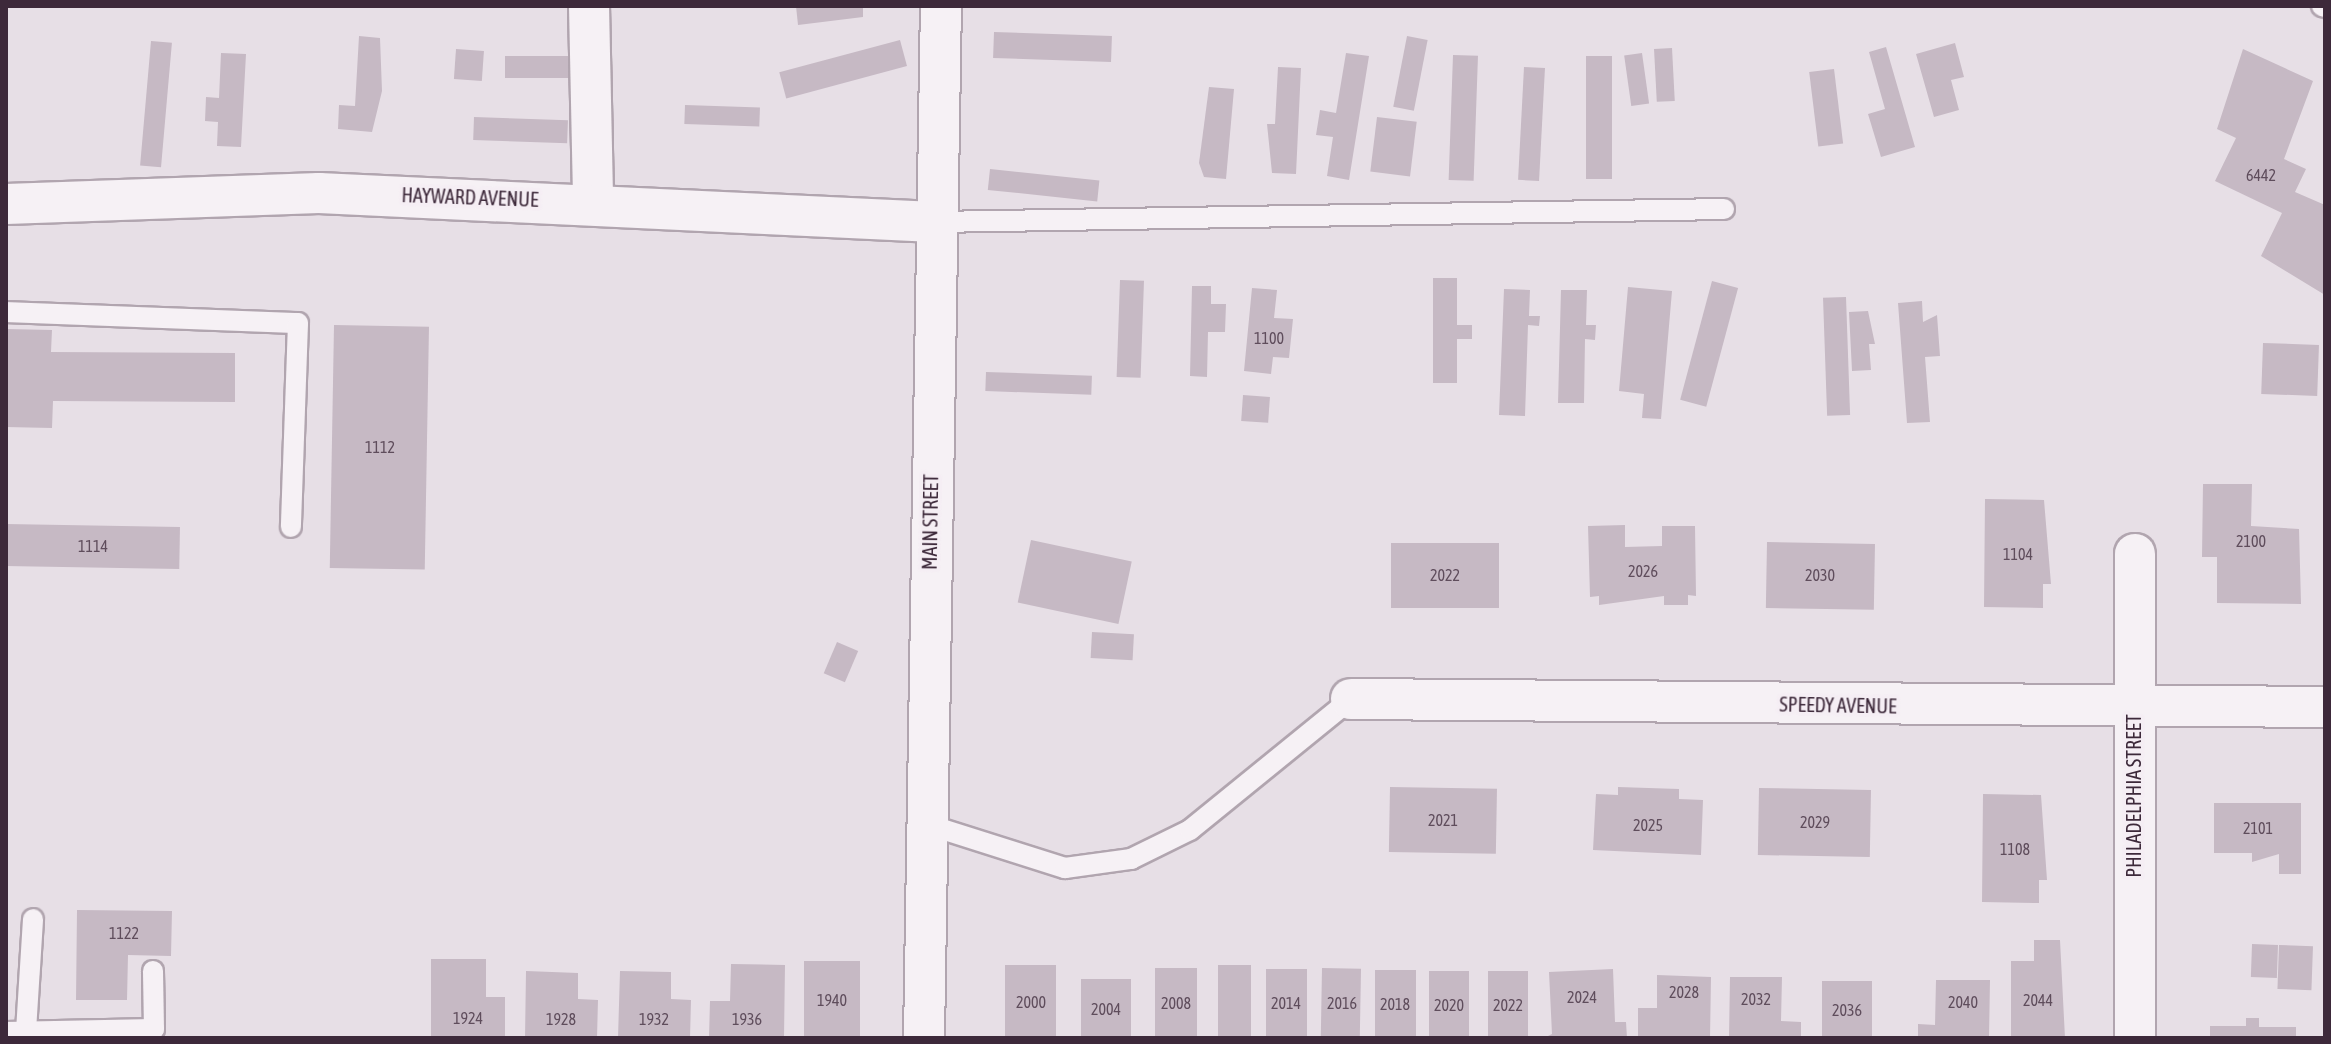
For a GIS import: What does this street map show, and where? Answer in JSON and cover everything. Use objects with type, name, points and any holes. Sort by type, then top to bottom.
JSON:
[{"type":"street","points":[[589,6],[593,200]]},
{"type":"street","name":"MAIN STREET","points":[[924,1038],[934,222],[941,6]]},
{"type":"street","name":"HAYWARD AVENUE","points":[[6,204],[319,193],[593,200],[934,222]]},
{"type":"street","name":"PHILADELPHIA STREET","points":[[2135,554],[2132,709],[2135,1038]]},
{"type":"street","name":"SPEEDY AVENUE","points":[[1351,699],[2132,709],[2325,707]]},
{"type":"lane","points":[[934,222],[1724,209]]},
{"type":"lane","points":[[6,312],[298,323],[291,527]]},
{"type":"lane","points":[[926,824],[1065,868],[1131,859],[1190,830],[1351,699]]},
{"type":"lane","points":[[33,919],[16,1031],[154,1029],[153,971]]},
{"type":"building","points":[[796,6],[863,6],[863,17],[798,25]]},
{"type":"building","points":[[994,32],[1112,36],[1111,62],[993,58]]},
{"type":"building","points":[[359,36],[380,38],[382,91],[372,132],[338,129],[339,105],[355,106]]},
{"type":"building","points":[[1407,36],[1428,40],[1414,111],[1393,107]]},
{"type":"building","points":[[900,40],[907,66],[786,98],[779,72]]},
{"type":"building","points":[[151,41],[172,43],[161,167],[140,166]]},
{"type":"building","points":[[1955,43],[1964,77],[1951,80],[1959,110],[1934,117],[1916,54]]},
{"type":"building","points":[[1886,47],[1915,147],[1881,157],[1868,114],[1885,109],[1869,52]]},
{"type":"building","points":[[1672,48],[1675,101],[1657,102],[1654,49]]},
{"type":"building","points":[[456,49],[484,51],[482,81],[454,79]]},
{"type":"building","points":[[2243,49],[2313,81],[2284,159],[2306,169],[2295,192],[2325,205],[2325,295],[2261,256],[2282,213],[2215,181],[2236,138],[2217,129]]},
{"type":"building","points":[[221,53],[246,54],[241,147],[217,146],[218,122],[205,121],[206,97],[219,98]]},
{"type":"building","points":[[1346,53],[1369,56],[1349,180],[1327,176],[1333,137],[1316,135],[1320,110],[1336,113]]},
{"type":"building","points":[[1642,53],[1649,104],[1631,106],[1624,56]]},
{"type":"building","points":[[1453,55],[1478,56],[1474,181],[1449,180]]},
{"type":"building","points":[[505,56],[571,56],[571,78],[505,78]]},
{"type":"building","points":[[1586,56],[1612,56],[1612,179],[1586,179]]},
{"type":"building","points":[[1278,67],[1301,68],[1296,174],[1272,173],[1267,124],[1275,124]]},
{"type":"building","points":[[1524,67],[1545,68],[1539,181],[1518,180]]},
{"type":"building","points":[[1834,69],[1843,143],[1818,146],[1809,72]]},
{"type":"building","points":[[1209,87],[1234,89],[1226,179],[1204,177],[1199,163]]},
{"type":"building","points":[[685,105],[760,108],[759,127],[684,124]]},
{"type":"building","points":[[474,117],[568,120],[567,143],[473,140]]},
{"type":"building","points":[[1377,117],[1417,122],[1410,176],[1370,172]]},
{"type":"building","points":[[990,169],[1099,180],[1097,201],[988,190]]},
{"type":"building","points":[[1433,278],[1457,278],[1457,325],[1472,325],[1472,339],[1457,339],[1457,383],[1433,383]]},
{"type":"building","points":[[1120,280],[1144,281],[1141,378],[1117,377]]},
{"type":"building","points":[[1712,281],[1738,288],[1706,407],[1680,400]]},
{"type":"building","points":[[1192,286],[1211,286],[1211,304],[1226,304],[1225,332],[1208,332],[1207,377],[1190,376]]},
{"type":"building","points":[[1628,287],[1672,291],[1661,419],[1642,418],[1644,394],[1619,391]]},
{"type":"building","points":[[1252,288],[1277,290],[1274,318],[1293,319],[1289,358],[1273,357],[1271,374],[1244,371]]},
{"type":"building","points":[[1504,289],[1530,290],[1529,316],[1540,316],[1539,326],[1528,325],[1525,416],[1499,415]]},
{"type":"building","points":[[1561,290],[1587,290],[1586,325],[1596,325],[1595,340],[1585,339],[1584,403],[1558,403]]},
{"type":"building","points":[[1846,297],[1850,415],[1827,416],[1823,298]]},
{"type":"building","points":[[1922,301],[1923,322],[1937,315],[1940,356],[1925,357],[1930,422],[1907,423],[1898,303]]},
{"type":"building","points":[[1868,311],[1875,344],[1869,344],[1871,370],[1852,371],[1849,312]]},
{"type":"building","points":[[334,325],[429,327],[425,570],[330,568]]},
{"type":"building","points":[[6,329],[52,330],[51,352],[235,353],[235,402],[53,401],[52,428],[6,427]]},
{"type":"building","points":[[2263,343],[2319,345],[2317,396],[2261,394]]},
{"type":"building","points":[[986,372],[1092,376],[1091,395],[985,391]]},
{"type":"building","points":[[1243,395],[1270,397],[1268,423],[1241,421]]},
{"type":"building","points":[[2203,484],[2252,484],[2251,526],[2299,529],[2301,604],[2217,603],[2217,557],[2202,557]]},
{"type":"building","points":[[1985,499],[2044,500],[2051,584],[2043,584],[2043,608],[1984,607]]},
{"type":"building","points":[[6,524],[180,527],[179,569],[6,566]]},
{"type":"building","points":[[1625,525],[1625,547],[1662,546],[1662,526],[1695,526],[1696,596],[1688,595],[1688,605],[1664,605],[1664,596],[1599,605],[1599,596],[1590,597],[1588,526]]},
{"type":"building","points":[[1031,540],[1132,561],[1118,624],[1018,603]]},
{"type":"building","points":[[1767,542],[1875,544],[1874,610],[1766,608]]},
{"type":"building","points":[[1391,543],[1499,543],[1499,608],[1391,608]]},
{"type":"building","points":[[1092,632],[1134,634],[1133,660],[1091,658]]},
{"type":"building","points":[[837,642],[858,651],[845,682],[824,673]]},
{"type":"building","points":[[1390,787],[1497,789],[1496,854],[1389,852]]},
{"type":"building","points":[[1618,787],[1679,789],[1679,799],[1703,800],[1701,855],[1593,850],[1596,794],[1618,795]]},
{"type":"building","points":[[1759,788],[1871,790],[1870,857],[1758,855]]},
{"type":"building","points":[[1983,794],[2041,795],[2047,880],[2039,880],[2039,903],[1982,902]]},
{"type":"building","points":[[2214,803],[2301,803],[2301,874],[2279,874],[2279,854],[2252,862],[2252,853],[2214,853]]},
{"type":"building","points":[[77,910],[172,911],[171,956],[128,955],[127,1000],[76,1000]]},
{"type":"building","points":[[2034,940],[2060,940],[2065,1038],[2011,1038],[2011,961],[2034,961]]},
{"type":"building","points":[[2252,944],[2278,945],[2277,978],[2251,977]]},
{"type":"building","points":[[2279,945],[2313,946],[2311,990],[2277,989]]},
{"type":"building","points":[[431,959],[486,959],[486,997],[505,997],[505,1038],[431,1038]]},
{"type":"building","points":[[804,961],[860,961],[860,1038],[804,1038]]},
{"type":"building","points":[[731,964],[785,965],[784,1038],[709,1038],[710,1001],[730,1001]]},
{"type":"building","points":[[1005,965],[1056,965],[1056,1038],[1005,1038]]},
{"type":"building","points":[[1218,965],[1251,965],[1251,1038],[1218,1038]]},
{"type":"building","points":[[1155,968],[1197,968],[1197,1038],[1155,1038]]},
{"type":"building","points":[[1322,968],[1361,969],[1360,1038],[1321,1038]]},
{"type":"building","points":[[1266,969],[1307,969],[1307,1038],[1266,1038]]},
{"type":"building","points":[[1613,969],[1615,1022],[1626,1022],[1627,1038],[1544,1038],[1552,1034],[1549,972]]},
{"type":"building","points":[[1375,970],[1416,970],[1416,1038],[1375,1038]]},
{"type":"building","points":[[526,971],[578,973],[578,999],[598,1000],[597,1038],[525,1038]]},
{"type":"building","points":[[620,971],[671,972],[671,999],[691,1000],[690,1038],[618,1038]]},
{"type":"building","points":[[1429,971],[1469,971],[1469,1038],[1429,1038]]},
{"type":"building","points":[[1488,971],[1528,971],[1528,1038],[1488,1038]]},
{"type":"building","points":[[1657,975],[1711,977],[1710,1038],[1638,1038],[1638,1008],[1657,1008]]},
{"type":"building","points":[[1730,977],[1782,977],[1781,1021],[1801,1022],[1801,1038],[1729,1038]]},
{"type":"building","points":[[1081,979],[1131,979],[1131,1038],[1081,1038]]},
{"type":"building","points":[[1936,980],[1990,980],[1989,1038],[1918,1038],[1918,1024],[1935,1025]]},
{"type":"building","points":[[1822,981],[1872,981],[1872,1038],[1822,1038]]},
{"type":"building","points":[[2246,1018],[2259,1018],[2259,1027],[2296,1027],[2296,1038],[2210,1038],[2210,1026],[2246,1026]]}]
